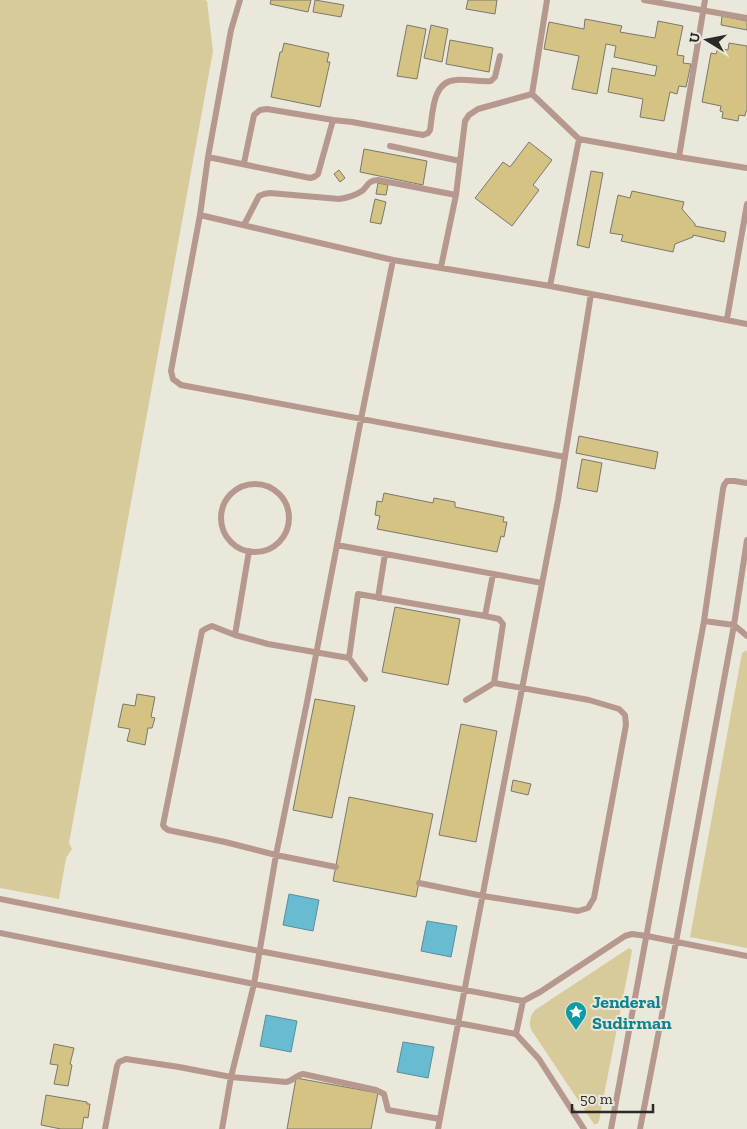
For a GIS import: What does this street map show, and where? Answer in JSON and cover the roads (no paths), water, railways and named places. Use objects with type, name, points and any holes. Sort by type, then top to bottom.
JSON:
[{"type":"lane","points":[[240,0],[231,30],[208,156],[200,215],[171,371],[173,379],[181,385],[565,457]]},
{"type":"lane","points":[[532,94],[548,0]]},
{"type":"lane","points":[[644,0],[747,18]]},
{"type":"lane","points":[[680,157],[705,0]]},
{"type":"lane","points":[[244,163],[254,115],[260,110],[267,109],[352,122],[423,135],[428,133],[436,94],[440,88],[454,80],[492,81],[495,77],[500,56]]},
{"type":"lane","points":[[532,94],[579,139],[747,168]]},
{"type":"lane","points":[[441,267],[456,195],[466,121],[469,115],[478,109],[532,94]]},
{"type":"lane","points":[[208,156],[310,178],[314,177],[318,174],[333,120]]},
{"type":"lane","points":[[550,286],[579,139]]},
{"type":"lane","points":[[390,146],[460,161]]},
{"type":"lane","points":[[244,225],[259,196],[270,193],[339,199],[362,191],[369,182],[378,180],[456,195]]},
{"type":"lane","points":[[726,319],[747,204]]},
{"type":"lane","points":[[200,215],[393,260],[550,286],[747,324]]},
{"type":"lane","points":[[222,1129],[231,1078],[254,984],[276,855],[393,260]]},
{"type":"lane","points":[[438,1129],[542,583],[565,457],[591,294]]},
{"type":"lane","points":[[611,1129],[704,620],[724,484],[727,481],[747,483]]},
{"type":"lane","points":[[254,483],[266,485],[277,492],[285,502],[289,514],[288,526],[282,538],[273,546],[262,551],[249,552],[237,547],[228,539],[222,528],[221,515],[224,503],[231,493],[242,486],[254,483]]},
{"type":"lane","points":[[640,1129],[734,625],[747,540]]},
{"type":"lane","points":[[337,545],[542,583]]},
{"type":"lane","points":[[234,635],[249,552]]},
{"type":"lane","points":[[378,598],[385,554]]},
{"type":"lane","points":[[485,616],[493,574]]},
{"type":"lane","points":[[349,658],[357,595],[360,594],[498,619],[503,624],[494,683]]},
{"type":"lane","points":[[704,620],[734,625],[747,636]]},
{"type":"lane","points":[[336,867],[168,830],[163,824],[202,631],[212,626],[234,635],[268,644],[349,658],[365,679]]},
{"type":"lane","points":[[419,883],[483,896],[578,911],[588,908],[594,898],[626,725],[625,715],[619,710],[589,700],[494,683],[466,700]]},
{"type":"lane","points":[[0,899],[523,1001],[540,992],[625,936],[632,934],[747,956]]},
{"type":"lane","points":[[0,933],[516,1034],[539,1059],[584,1129]]},
{"type":"lane","points":[[516,1034],[523,1001]]},
{"type":"lane","points":[[104,1129],[117,1066],[119,1062],[126,1059],[179,1067],[231,1078],[286,1082],[302,1074],[376,1090],[384,1094],[388,1110],[440,1119]]},
{"type":"water","points":[[289,894],[319,900],[313,931],[283,925]]},
{"type":"water","points":[[427,921],[457,926],[451,957],[421,951]]},
{"type":"water","points":[[266,1015],[297,1021],[291,1052],[260,1046]]},
{"type":"water","points":[[403,1042],[434,1047],[428,1078],[397,1072]]},
{"type":"place","name":"Jenderal Sudirman","points":[[576,1031]]}]
